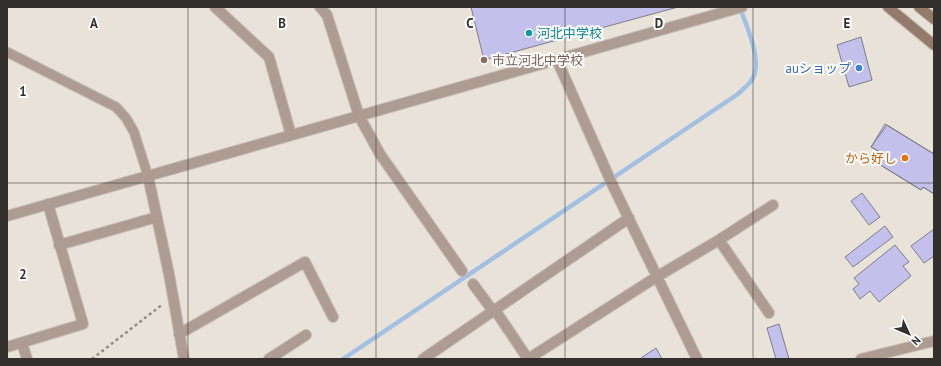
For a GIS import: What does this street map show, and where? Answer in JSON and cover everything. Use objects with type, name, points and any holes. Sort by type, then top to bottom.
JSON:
[{"type":"main road","points":[[888,7],[934,45]]},
{"type":"main road","points":[[920,7],[934,19]]},
{"type":"street","points":[[215,7],[269,57],[291,136]]},
{"type":"street","points":[[320,7],[327,15],[359,116],[380,154],[462,271]]},
{"type":"street","points":[[7,216],[738,8]]},
{"type":"street","points":[[557,60],[608,176],[658,276],[697,359]]},
{"type":"street","points":[[148,176],[173,296],[184,359]]},
{"type":"street","points":[[7,347],[83,324],[48,204]]},
{"type":"street","points":[[474,284],[528,359],[773,205]]},
{"type":"street","points":[[59,244],[157,217]]},
{"type":"street","points":[[423,359],[629,218]]},
{"type":"street","points":[[719,240],[769,313]]},
{"type":"street","points":[[179,334],[305,262],[333,317]]},
{"type":"street","points":[[269,359],[306,335]]},
{"type":"street","points":[[862,359],[934,341]]},
{"type":"street","points":[[22,343],[28,359]]},
{"type":"lane","points":[[7,52],[116,107],[126,118],[134,132],[148,176]]},
{"type":"path","points":[[92,359],[173,296]]},
{"type":"building","name":"河北中学校","points":[[471,7],[678,7],[484,60]]},
{"type":"building","points":[[861,37],[872,80],[849,87],[837,45]]},
{"type":"building","name":"から好し","points":[[885,124],[934,154],[934,194],[923,187],[921,190],[874,161],[880,152],[871,147]]},
{"type":"building","name":"から好し","points":[[887,125],[934,154],[934,194],[923,187],[921,190],[874,161],[880,152],[871,147]]},
{"type":"building","points":[[862,193],[880,217],[869,225],[851,201]]},
{"type":"building","points":[[885,226],[893,237],[853,267],[845,257]]},
{"type":"building","points":[[934,229],[934,256],[924,263],[911,246]]},
{"type":"building","points":[[895,245],[909,262],[903,266],[911,276],[879,302],[870,291],[860,299],[853,289],[859,284],[854,278]]},
{"type":"building","points":[[779,324],[789,359],[776,359],[767,328]]},
{"type":"building","points":[[656,348],[662,359],[641,358]]},
{"type":"waterway","points":[[343,359],[738,94],[753,78],[756,62],[750,33],[740,8]]},
{"type":"place","name":"河北中学校","points":[[529,33]]},
{"type":"place","name":"市立河北中学校","points":[[484,60]]},
{"type":"place","name":"auショップ","points":[[859,68]]},
{"type":"place","name":"から好し","points":[[905,158]]}]
